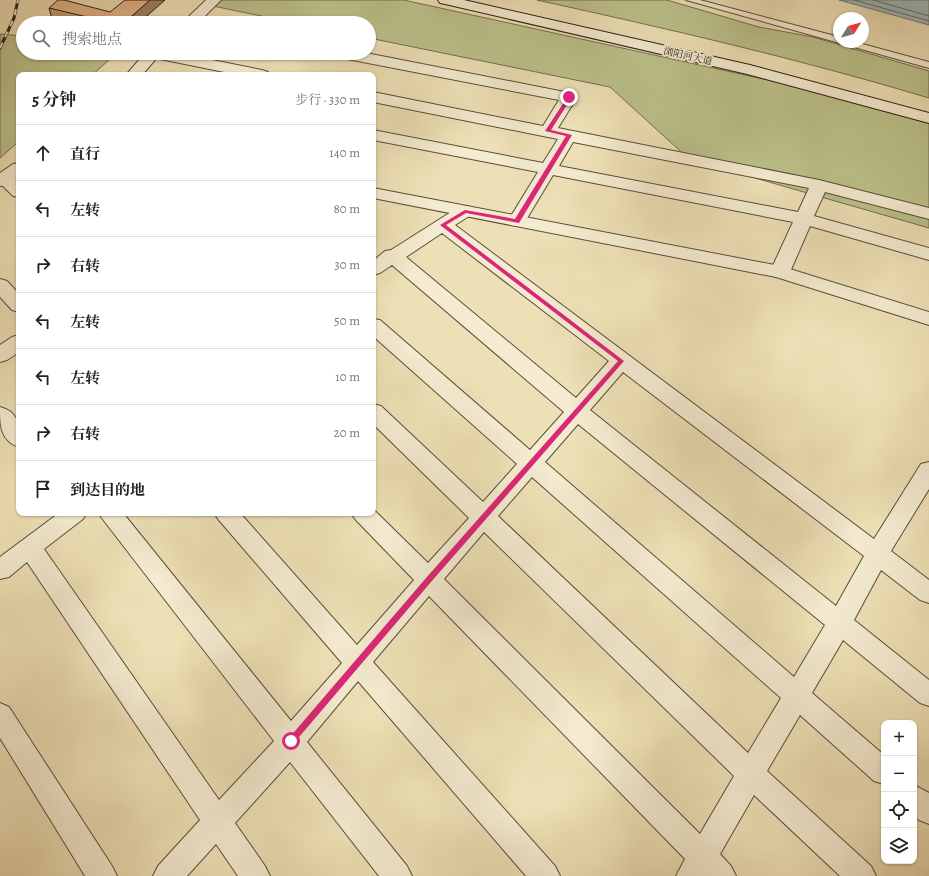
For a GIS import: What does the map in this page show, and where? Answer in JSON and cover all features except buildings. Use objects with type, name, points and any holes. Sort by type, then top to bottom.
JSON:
[{"type":"street","points":[[197,16],[214,0]]},
{"type":"street","name":"浏阳河大道","points":[[445,0],[750,70],[929,118]]},
{"type":"street","name":"浏阳河大道","points":[[502,0],[770,63],[856,86],[929,108]]},
{"type":"street","points":[[137,72],[148,60]]},
{"type":"street","points":[[188,60],[247,72]]},
{"type":"street","points":[[359,60],[368,64],[569,97],[548,131]]},
{"type":"street","points":[[376,98],[819,185],[929,214]]},
{"type":"street","points":[[517,221],[569,135]]},
{"type":"street","points":[[376,136],[804,219],[929,254]]},
{"type":"street","points":[[8,176],[16,188]]},
{"type":"street","points":[[780,272],[819,185]]},
{"type":"street","points":[[376,194],[780,272],[929,319]]},
{"type":"street","points":[[376,267],[465,211]]},
{"type":"street","points":[[443,225],[929,593]]},
{"type":"street","points":[[392,256],[577,411],[929,695]]},
{"type":"street","points":[[0,285],[16,303]]},
{"type":"street","points":[[376,328],[881,769]]},
{"type":"street","points":[[0,355],[16,344]]},
{"type":"street","points":[[168,876],[291,741],[428,580],[621,361]]},
{"type":"street","points":[[0,414],[16,435]]},
{"type":"street","points":[[376,414],[751,774],[861,876]]},
{"type":"street","points":[[697,867],[840,622],[877,554],[929,470]]},
{"type":"street","points":[[2,564],[30,547],[71,516]]},
{"type":"street","points":[[112,516],[397,876]]},
{"type":"street","points":[[229,516],[545,876]]},
{"type":"street","points":[[366,516],[428,580],[697,867],[721,876]]},
{"type":"street","points":[[30,547],[255,876]]},
{"type":"street","points":[[0,715],[102,876]]},
{"type":"street","points":[[917,801],[929,811]]},
{"type":"lane","points":[[690,0],[833,38]]},
{"type":"lane","points":[[867,48],[929,65]]},
{"type":"green space","points":[[222,0],[404,0],[854,99],[929,122],[929,228],[689,159],[610,87],[376,39],[376,16],[261,16],[213,6]]},
{"type":"green space","points":[[537,0],[667,0],[759,27],[813,37],[833,43],[833,48],[851,48],[929,71],[929,98],[832,70],[636,22]]},
{"type":"green space","points":[[0,34],[16,35],[16,60],[109,60],[95,72],[16,72],[16,144],[0,158]]},
{"type":"water","points":[[839,0],[929,0],[929,25]]},
{"type":"railway","points":[[0,48],[14,18],[18,0]]},
{"type":"route","points":[[291,741],[428,580],[621,361],[443,225],[465,211],[517,221],[569,135],[548,131],[569,97]]}]
